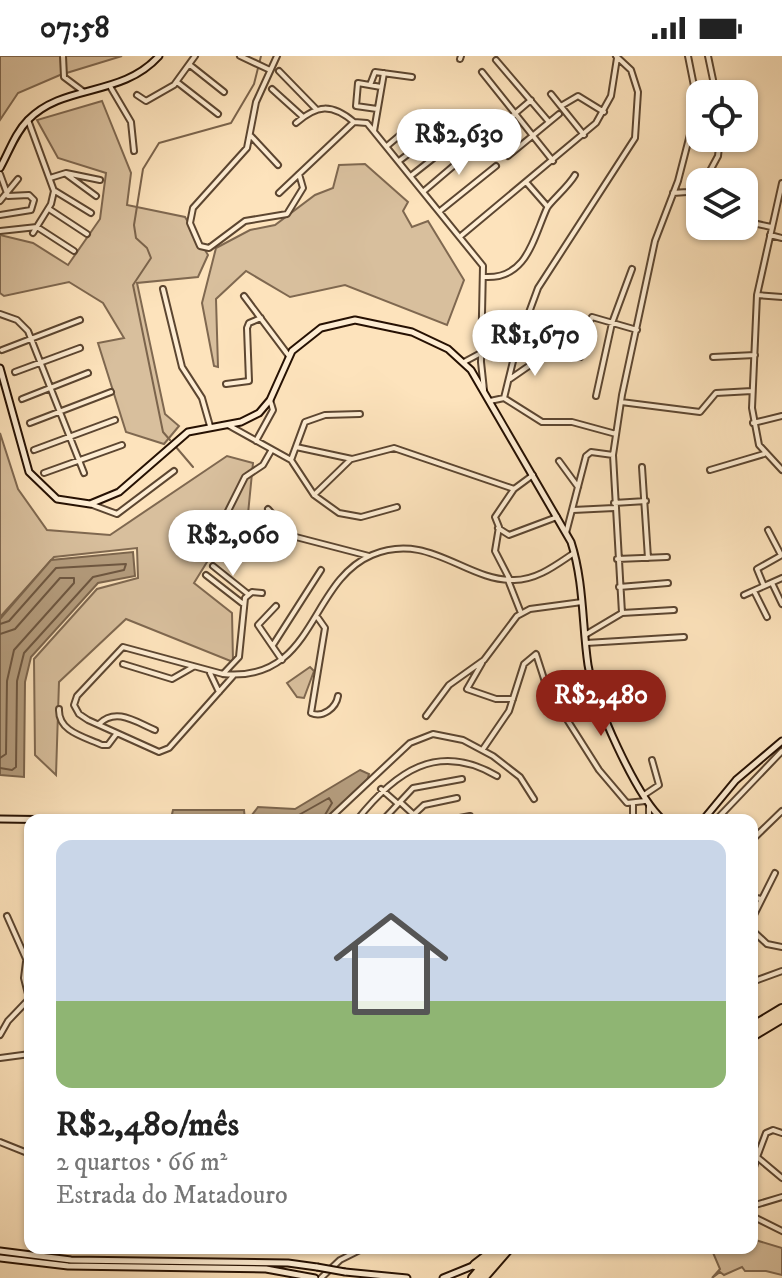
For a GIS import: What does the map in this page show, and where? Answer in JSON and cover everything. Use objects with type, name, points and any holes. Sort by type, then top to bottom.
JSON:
[{"type":"highway","points":[[758,1023],[782,1009]]},
{"type":"highway","points":[[758,1032],[782,1018]]},
{"type":"highway","points":[[475,1265],[489,1254]]},
{"type":"highway","points":[[473,1278],[492,1254]]},
{"type":"highway","points":[[483,1278],[504,1254]]},
{"type":"main road","points":[[0,168],[28,120],[52,104],[111,88],[143,72],[159,56]]},
{"type":"main road","points":[[0,368],[29,472],[57,499],[90,504],[119,492],[184,434],[254,416],[270,400],[289,356],[321,328],[355,320],[424,336],[464,362],[485,392],[566,533],[574,553],[595,689],[645,801],[657,814]]},
{"type":"main road","points":[[708,814],[739,777],[782,741]]},
{"type":"main road","points":[[0,812],[8,817]]},
{"type":"main road","points":[[0,819],[24,818]]},
{"type":"main road","points":[[0,1251],[71,1260],[288,1263],[407,1278]]},
{"type":"main road","points":[[0,1258],[92,1267],[266,1269],[313,1277]]},
{"type":"main road","points":[[443,1278],[475,1265]]},
{"type":"street","points":[[63,56],[64,77],[86,93]]},
{"type":"street","points":[[240,56],[270,70]]},
{"type":"street","points":[[277,56],[256,102],[251,136],[240,158],[196,203],[190,223],[200,246],[209,248],[245,221],[287,214],[301,195],[303,183],[299,174]]},
{"type":"street","points":[[622,613],[613,455],[621,402],[659,227],[673,193],[694,119],[695,91],[689,56]]},
{"type":"street","points":[[708,56],[713,80]]},
{"type":"street","points":[[137,95],[143,101],[150,100],[177,82],[194,57]]},
{"type":"street","points":[[462,235],[596,123],[611,96],[617,57]]},
{"type":"street","points":[[504,398],[517,345],[538,288],[635,138],[638,92],[631,70],[617,57]]},
{"type":"street","points":[[496,60],[549,122]]},
{"type":"street","points":[[190,65],[224,92]]},
{"type":"street","points":[[279,71],[316,109]]},
{"type":"street","points":[[370,85],[375,72],[412,77]]},
{"type":"street","points":[[482,72],[553,161]]},
{"type":"street","points":[[374,131],[384,73]]},
{"type":"street","points":[[177,82],[218,114]]},
{"type":"street","points":[[377,109],[356,106],[358,83],[381,87]]},
{"type":"street","points":[[111,88],[131,122],[134,151]]},
{"type":"street","points":[[272,89],[303,117]]},
{"type":"street","points":[[551,94],[584,135]]},
{"type":"street","points":[[561,106],[578,96],[604,112]]},
{"type":"street","points":[[424,191],[531,100]]},
{"type":"street","points":[[296,123],[316,109],[336,110],[354,122]]},
{"type":"street","points":[[508,156],[559,114]]},
{"type":"street","points":[[28,120],[54,191],[48,209],[33,233]]},
{"type":"street","points":[[279,193],[354,122],[364,121],[462,235],[481,262],[485,277],[481,352],[485,392]]},
{"type":"street","points":[[387,146],[413,124]]},
{"type":"street","points":[[251,136],[278,165]]},
{"type":"street","points":[[399,161],[428,139]]},
{"type":"street","points":[[411,176],[445,149]]},
{"type":"street","points":[[440,211],[496,166]]},
{"type":"street","points":[[50,178],[65,173],[100,180]]},
{"type":"street","points":[[65,173],[96,196]]},
{"type":"street","points":[[0,174],[8,196]]},
{"type":"street","points":[[485,277],[503,276],[522,262],[540,231],[547,206],[560,196],[575,175]]},
{"type":"street","points":[[0,201],[8,196],[18,179]]},
{"type":"street","points":[[526,182],[547,206]]},
{"type":"street","points":[[782,183],[757,295],[752,391],[752,423],[764,454],[782,470]]},
{"type":"street","points":[[54,191],[91,213]]},
{"type":"street","points":[[673,193],[686,192]]},
{"type":"street","points":[[0,215],[32,209],[31,196],[8,196]]},
{"type":"street","points":[[48,209],[87,234]]},
{"type":"street","points":[[758,224],[771,227]]},
{"type":"street","points":[[0,231],[37,227],[74,251]]},
{"type":"street","points":[[770,235],[782,238]]},
{"type":"street","points":[[596,396],[612,323],[632,269]]},
{"type":"street","points":[[163,289],[182,367],[200,394],[210,426]]},
{"type":"street","points":[[757,295],[782,297]]},
{"type":"street","points":[[244,296],[289,356]]},
{"type":"street","points":[[0,314],[17,320],[32,338],[84,473]]},
{"type":"street","points":[[226,384],[249,381],[247,328],[249,323],[261,318]]},
{"type":"street","points":[[580,357],[590,318],[637,330]]},
{"type":"street","points":[[2,350],[80,320]]},
{"type":"street","points":[[15,372],[80,348]]},
{"type":"street","points":[[464,362],[481,352]]},
{"type":"street","points":[[509,381],[549,352]]},
{"type":"street","points":[[713,357],[755,355]]},
{"type":"street","points":[[22,399],[88,373]]},
{"type":"street","points":[[621,402],[700,412],[716,393],[752,391]]},
{"type":"street","points":[[30,423],[111,392]]},
{"type":"street","points":[[490,401],[504,398],[542,422],[572,422],[616,434]]},
{"type":"street","points":[[256,442],[273,410],[270,400]]},
{"type":"street","points":[[291,460],[305,422],[325,415],[360,414]]},
{"type":"street","points":[[752,423],[782,416]]},
{"type":"street","points":[[34,450],[115,420]]},
{"type":"street","points":[[226,424],[291,460],[314,495],[333,510],[355,518],[397,507]]},
{"type":"street","points":[[44,473],[122,445]]},
{"type":"street","points":[[296,447],[351,459],[394,448],[514,489]]},
{"type":"street","points":[[238,544],[219,529],[245,477],[263,465],[271,451]]},
{"type":"street","points":[[566,533],[587,454],[613,455]]},
{"type":"street","points":[[710,470],[764,454]]},
{"type":"street","points":[[314,495],[351,459]]},
{"type":"street","points":[[559,461],[578,487]]},
{"type":"street","points":[[642,467],[648,558]]},
{"type":"street","points":[[90,504],[114,514],[121,513],[174,471]]},
{"type":"street","points":[[521,613],[495,549],[498,528],[495,517],[514,489],[533,475]]},
{"type":"street","points":[[573,510],[646,501]]},
{"type":"street","points":[[268,509],[292,536],[369,556],[402,549],[425,551],[509,580],[532,577],[574,553]]},
{"type":"street","points":[[498,528],[511,534],[557,517]]},
{"type":"street","points":[[764,586],[758,567],[782,556],[768,530]]},
{"type":"street","points":[[234,675],[165,751],[155,751],[79,714],[75,701],[120,648],[135,647],[210,672],[234,675],[282,660],[299,645],[343,579],[369,556]]},
{"type":"street","points":[[617,559],[667,557]]},
{"type":"street","points":[[213,566],[248,594],[262,593]]},
{"type":"street","points":[[273,645],[321,570]]},
{"type":"street","points":[[206,575],[242,603]]},
{"type":"street","points":[[744,595],[782,578]]},
{"type":"street","points":[[619,587],[668,583]]},
{"type":"street","points":[[772,583],[782,604]]},
{"type":"street","points":[[754,591],[767,617]]},
{"type":"street","points":[[223,674],[239,657],[242,603],[248,594]]},
{"type":"street","points":[[513,699],[496,699],[467,689],[484,660],[521,613],[582,602]]},
{"type":"street","points":[[276,606],[258,625],[282,660]]},
{"type":"street","points":[[585,635],[622,613],[674,610]]},
{"type":"street","points":[[317,618],[325,628],[311,713],[318,715],[332,709],[338,696]]},
{"type":"street","points":[[586,643],[684,637]]},
{"type":"street","points":[[483,749],[513,699],[524,664],[536,654],[547,688],[593,763],[623,799],[633,804],[645,801],[659,785],[652,760]]},
{"type":"street","points":[[426,716],[439,695],[484,660]]},
{"type":"street","points":[[123,664],[172,679],[193,667]]},
{"type":"street","points":[[210,672],[219,692]]},
{"type":"street","points":[[59,709],[59,719],[65,727],[102,745],[111,743],[117,733]]},
{"type":"street","points":[[99,724],[108,716],[117,714],[155,730]]},
{"type":"street","points":[[335,814],[416,739],[441,734],[483,749],[520,777],[534,799]]},
{"type":"street","points":[[722,814],[782,751]]},
{"type":"street","points":[[362,814],[381,789],[413,768],[453,760],[472,763],[497,776]]},
{"type":"street","points":[[388,814],[419,785],[462,779]]},
{"type":"street","points":[[381,789],[413,814],[424,805],[457,798]]},
{"type":"street","points":[[645,801],[648,814]]},
{"type":"street","points":[[633,804],[633,814]]},
{"type":"street","points":[[758,834],[782,811]]},
{"type":"street","points":[[758,906],[775,873]]},
{"type":"street","points":[[7,916],[24,952]]},
{"type":"street","points":[[758,936],[767,944],[782,947]]},
{"type":"street","points":[[758,980],[782,971]]},
{"type":"street","points":[[1,1031],[24,1005]]},
{"type":"street","points":[[0,1058],[24,1055]]},
{"type":"street","points":[[758,1154],[766,1133],[773,1130],[782,1133]]},
{"type":"street","points":[[0,1142],[24,1151]]},
{"type":"street","points":[[758,1158],[782,1178]]},
{"type":"street","points":[[758,1204],[782,1197]]},
{"type":"street","points":[[758,1219],[782,1231]]},
{"type":"street","points":[[321,1278],[340,1260],[352,1254]]},
{"type":"shaded area","points":[[0,56],[122,56],[60,75],[18,93],[0,120]]},
{"type":"shaded area","points":[[102,101],[131,173],[127,205],[185,217],[208,255],[198,277],[137,283],[165,414],[179,426],[164,444],[126,432],[98,343],[124,338],[103,303],[69,282],[4,296],[0,293],[0,235],[33,243],[68,265],[100,219],[106,173],[58,158],[37,120]]},
{"type":"shaded area","points":[[365,164],[408,202],[403,211],[412,227],[428,221],[464,280],[447,325],[345,285],[290,297],[246,271],[216,299],[218,367],[214,366],[202,303],[216,248],[250,230],[275,225],[315,195],[333,188],[339,165]]},
{"type":"shaded area","points":[[0,433],[18,489],[47,530],[110,535],[227,456],[253,463],[248,514],[225,533],[194,583],[232,613],[233,662],[126,619],[59,682],[56,775],[35,755],[34,659],[97,589],[138,578],[137,548],[54,557],[0,617]]},
{"type":"shaded area","points":[[310,667],[314,671],[304,698],[297,697],[287,683]]},
{"type":"shaded area","points":[[758,1241],[782,1248],[782,1275],[745,1271],[742,1267],[724,1275],[720,1272],[712,1278],[720,1269],[714,1254],[758,1254]]},
{"type":"water","points":[[133,552],[135,576],[98,583],[31,657],[25,682],[24,777],[0,775],[0,619],[51,560]]},
{"type":"water","points":[[360,770],[369,774],[367,781],[333,814],[253,814],[258,807],[295,809]]},
{"type":"water","points":[[173,810],[244,810],[244,814],[172,814]]},
{"type":"waterway","points":[[170,440],[163,432],[133,285],[151,258],[147,248],[136,238],[134,225],[143,169],[159,143],[231,123],[254,84],[261,56]]},
{"type":"waterway","points":[[176,447],[193,467]]}]
